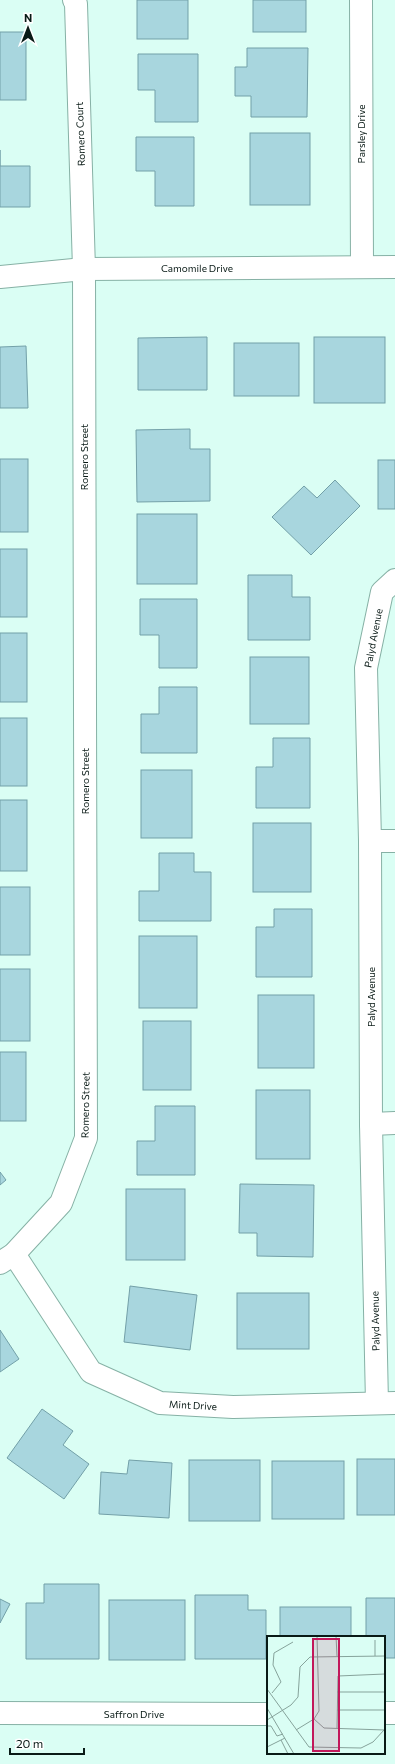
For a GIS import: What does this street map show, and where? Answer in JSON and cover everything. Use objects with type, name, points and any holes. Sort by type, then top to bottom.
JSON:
[{"type":"street","name":"Romero Court","points":[[74,0],[76,12],[84,269]]},
{"type":"street","name":"Parsley Drive","points":[[360,0],[362,268]]},
{"type":"street","name":"Camomile Drive","points":[[0,276],[84,269],[395,267]]},
{"type":"street","name":"Romero Street","points":[[7,1259],[61,1202],[86,1138],[84,269]]},
{"type":"street","name":"Palyd Avenue","points":[[386,1403],[371,1124],[370,841],[366,668],[388,586]]},
{"type":"street","points":[[370,841],[395,840]]},
{"type":"street","points":[[371,1124],[395,1123]]},
{"type":"street","name":"Mint Drive","points":[[7,1259],[91,1372],[160,1403],[233,1407],[386,1403]]},
{"type":"street","name":"Saffron Drive","points":[[0,1713],[267,1714]]},
{"type":"building","points":[[137,0],[188,0],[188,39],[137,39]]},
{"type":"building","points":[[253,0],[306,0],[306,32],[253,32]]},
{"type":"building","points":[[0,32],[26,32],[26,100],[0,100]]},
{"type":"building","points":[[247,48],[308,48],[307,117],[251,117],[251,96],[235,96],[235,67],[247,67]]},
{"type":"building","points":[[138,54],[198,54],[198,122],[155,122],[155,90],[138,90]]},
{"type":"building","points":[[250,133],[310,133],[310,205],[250,205]]},
{"type":"building","points":[[136,137],[194,137],[194,206],[155,206],[155,171],[136,171]]},
{"type":"building","points":[[0,166],[30,166],[30,207],[0,207]]},
{"type":"building","points":[[207,337],[207,390],[138,390],[138,338]]},
{"type":"building","points":[[314,337],[385,337],[385,403],[314,403]]},
{"type":"building","points":[[234,343],[299,343],[299,396],[234,396]]},
{"type":"building","points":[[26,346],[28,408],[0,408],[0,347]]},
{"type":"building","points":[[190,429],[190,449],[210,449],[210,501],[137,502],[136,430]]},
{"type":"building","points":[[0,459],[28,459],[28,532],[0,532]]},
{"type":"building","points":[[378,460],[395,460],[395,509],[378,509]]},
{"type":"building","points":[[335,480],[360,506],[311,555],[272,517],[304,486],[317,498]]},
{"type":"building","points":[[137,514],[197,514],[197,584],[137,584]]},
{"type":"building","points":[[0,549],[27,549],[27,617],[0,617]]},
{"type":"building","points":[[248,575],[292,575],[292,597],[310,597],[310,640],[248,640]]},
{"type":"building","points":[[140,599],[197,599],[197,668],[159,668],[159,635],[140,635]]},
{"type":"building","points":[[0,633],[27,633],[27,702],[0,702]]},
{"type":"building","points":[[250,657],[309,657],[309,724],[250,724]]},
{"type":"building","points":[[159,687],[197,687],[197,753],[141,753],[141,714],[159,714]]},
{"type":"building","points":[[0,718],[27,718],[27,786],[0,786]]},
{"type":"building","points":[[273,738],[310,738],[310,808],[256,808],[256,767],[273,767]]},
{"type":"building","points":[[141,770],[192,770],[192,838],[141,838]]},
{"type":"building","points":[[0,800],[27,800],[27,871],[0,871]]},
{"type":"building","points":[[253,823],[311,823],[311,892],[253,892]]},
{"type":"building","points":[[159,853],[194,853],[194,872],[211,872],[211,921],[139,921],[139,891],[159,891]]},
{"type":"building","points":[[0,887],[30,887],[30,955],[0,955]]},
{"type":"building","points":[[274,909],[312,909],[312,977],[256,977],[256,927],[274,927]]},
{"type":"building","points":[[139,936],[197,936],[197,1008],[139,1008]]},
{"type":"building","points":[[0,969],[30,969],[30,1041],[0,1041]]},
{"type":"building","points":[[258,995],[314,995],[314,1068],[258,1068]]},
{"type":"building","points":[[143,1021],[191,1021],[191,1090],[143,1090]]},
{"type":"building","points":[[0,1052],[26,1052],[26,1121],[0,1121]]},
{"type":"building","points":[[256,1090],[310,1090],[310,1159],[256,1159]]},
{"type":"building","points":[[155,1106],[195,1106],[195,1175],[137,1175],[137,1141],[155,1141]]},
{"type":"building","points":[[0,1172],[6,1180],[0,1185]]},
{"type":"building","points":[[240,1184],[314,1185],[313,1257],[257,1256],[257,1233],[239,1233]]},
{"type":"building","points":[[126,1189],[185,1189],[185,1260],[126,1260]]},
{"type":"building","points":[[130,1286],[197,1295],[190,1350],[124,1342]]},
{"type":"building","points":[[237,1293],[309,1293],[309,1349],[237,1349]]},
{"type":"building","points":[[0,1330],[19,1359],[0,1372]]},
{"type":"building","points":[[42,1409],[73,1431],[63,1445],[89,1464],[64,1499],[7,1458]]},
{"type":"building","points":[[357,1459],[395,1459],[395,1515],[357,1515]]},
{"type":"building","points":[[129,1460],[172,1463],[169,1518],[99,1514],[101,1472],[127,1474]]},
{"type":"building","points":[[189,1460],[260,1460],[260,1521],[189,1521]]},
{"type":"building","points":[[272,1461],[344,1461],[344,1519],[272,1519]]},
{"type":"building","points":[[44,1584],[99,1584],[99,1659],[26,1659],[26,1603],[44,1603]]},
{"type":"building","points":[[195,1595],[248,1595],[248,1610],[266,1610],[266,1659],[195,1659]]},
{"type":"building","points":[[366,1598],[395,1598],[395,1658],[385,1658],[385,1636],[366,1636]]},
{"type":"building","points":[[0,1599],[10,1604],[0,1623]]},
{"type":"building","points":[[109,1600],[185,1600],[185,1660],[109,1660]]},
{"type":"building","points":[[280,1607],[351,1607],[351,1636],[280,1636]]}]
